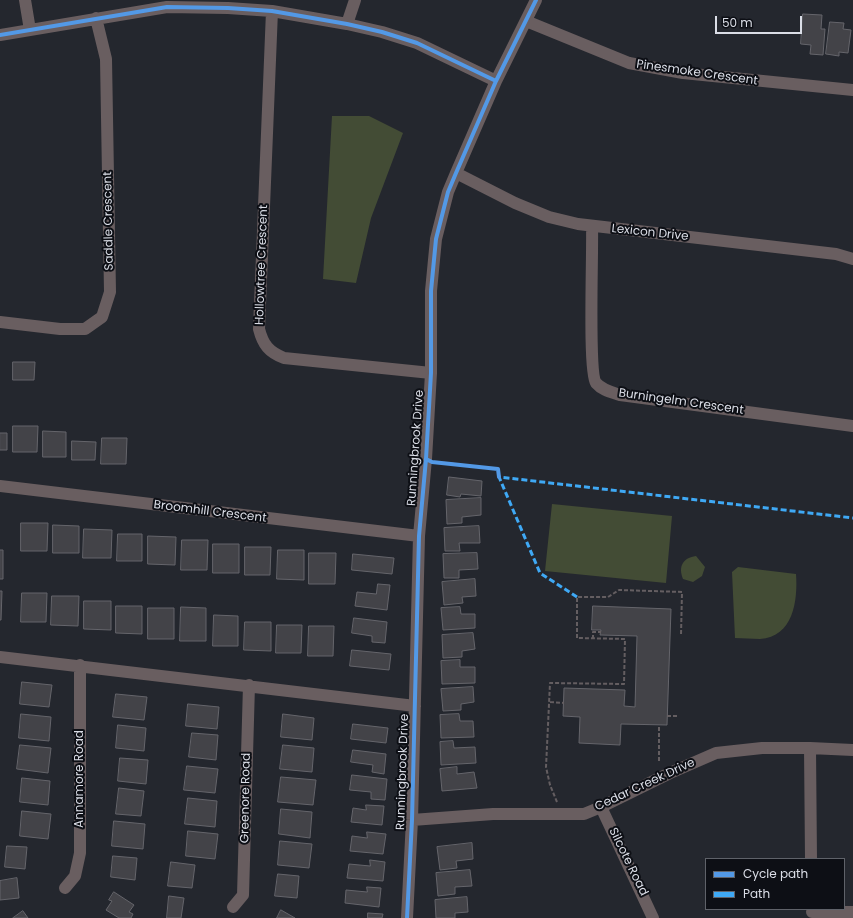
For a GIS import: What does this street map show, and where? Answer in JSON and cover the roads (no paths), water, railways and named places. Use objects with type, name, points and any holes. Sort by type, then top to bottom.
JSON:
[{"type":"street","points":[[25,0],[30,30]]},
{"type":"street","points":[[347,24],[355,0]]},
{"type":"street","name":"Runningbrook Drive","points":[[407,918],[412,820],[419,536],[426,459],[431,373],[431,291],[436,239],[448,192],[496,80],[536,0]]},
{"type":"street","points":[[0,35],[167,7],[228,8],[272,11],[347,24],[382,32],[417,43],[496,80]]},
{"type":"street","name":"Hollowtree Crescent","points":[[272,11],[259,329],[262,342],[272,353],[284,358],[431,373]]},
{"type":"street","name":"Saddle Crescent","points":[[0,322],[60,329],[85,329],[102,317],[110,292],[106,59],[96,18]]},
{"type":"street","name":"Pinesmoke Crescent","points":[[526,21],[629,64],[683,73],[853,90]]},
{"type":"street","name":"Lexicon Drive","points":[[456,173],[515,203],[549,217],[592,227],[836,254],[853,259]]},
{"type":"street","name":"Burningelm Crescent","points":[[592,227],[591,359],[595,382],[603,389],[620,395],[853,425]]},
{"type":"street","name":"Broomhill Crescent","points":[[0,486],[419,536]]},
{"type":"street","points":[[0,656],[415,706]]},
{"type":"street","name":"Annamore Road","points":[[65,888],[75,876],[80,853],[80,665]]},
{"type":"street","name":"Greenore Road","points":[[233,907],[243,895],[249,685]]},
{"type":"street","name":"Cedar Creek Drive","points":[[412,820],[493,814],[584,814],[716,753],[762,748],[853,750]]},
{"type":"street","points":[[810,748],[811,858]]},
{"type":"street","name":"Silcote Road","points":[[602,807],[653,918]]},
{"type":"street","points":[[812,913],[853,912]]}]
